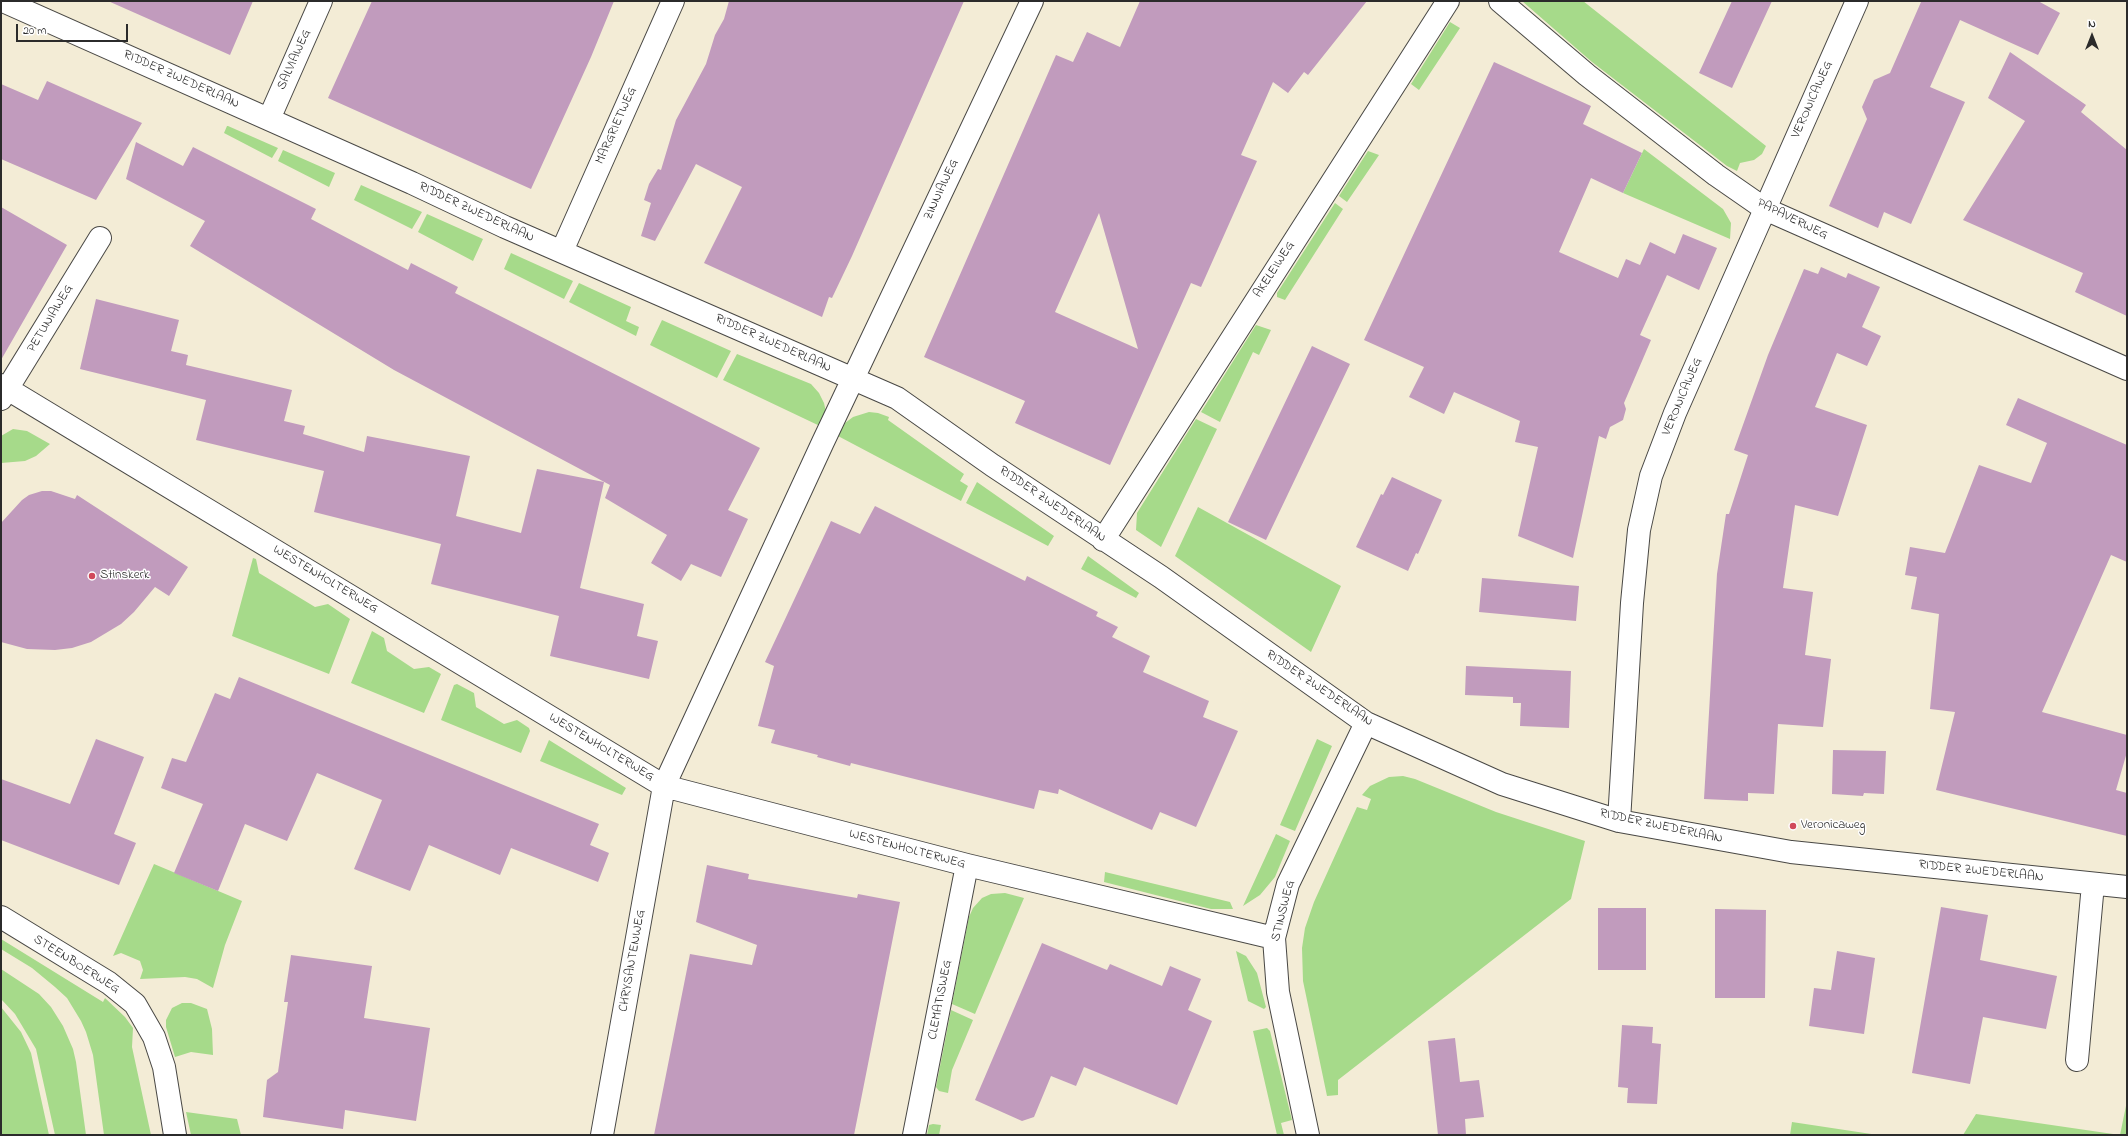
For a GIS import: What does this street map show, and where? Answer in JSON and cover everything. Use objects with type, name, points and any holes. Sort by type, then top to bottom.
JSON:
[{"type":"street","name":"RIDDER ZWEDERLAAN","points":[[3,1],[412,183],[505,227],[897,398],[1103,540],[1160,577],[1366,723],[1502,784],[1619,821],[1791,852],[2127,887]]},
{"type":"street","name":"SALVIAWEG","points":[[269,119],[321,1]]},
{"type":"street","name":"MARGRIETWEG","points":[[562,251],[673,1]]},
{"type":"street","name":"ZINNIAWEG","points":[[664,786],[853,379],[1032,1]]},
{"type":"street","name":"AKELEIWEG","points":[[1103,540],[1448,1]]},
{"type":"street","name":"PAPAVERWEG","points":[[1500,1],[1593,80],[1716,175],[1765,209],[2127,369]]},
{"type":"street","name":"VERONICAWEG","points":[[1619,821],[1632,603],[1639,530],[1651,476],[1675,413],[1857,1]]},
{"type":"street","name":"PETUNIAWEG","points":[[3,391],[100,238]]},
{"type":"street","name":"WESTENHOLTERWEG","points":[[3,391],[664,786],[967,865],[1274,938]]},
{"type":"street","name":"STINSWEG","points":[[1308,1135],[1278,992],[1274,938],[1288,884],[1366,723]]},
{"type":"street","name":"CHRYSANTENWEG","points":[[602,1135],[664,786]]},
{"type":"street","name":"CLEMATISWEG","points":[[914,1135],[967,865]]},
{"type":"street","points":[[2077,1060],[2093,884]]},
{"type":"street","name":"STEENBOERWEG","points":[[1,917],[109,983],[135,1004],[154,1037],[164,1067],[175,1135]]},
{"type":"green space","points":[[1522,1],[1583,1],[1766,146],[1762,154],[1754,160],[1740,163],[1737,171],[1727,166],[1592,62]]},
{"type":"green space","points":[[1450,22],[1460,28],[1419,90],[1411,84]]},
{"type":"green space","points":[[227,126],[278,148],[272,158],[224,133]]},
{"type":"green space","points":[[1644,149],[1723,209],[1731,223],[1730,239],[1623,193]]},
{"type":"green space","points":[[283,150],[335,173],[329,187],[278,161]]},
{"type":"green space","points":[[1368,151],[1379,155],[1347,202],[1339,196]]},
{"type":"green space","points":[[361,185],[422,212],[412,229],[354,200]]},
{"type":"green space","points":[[1335,203],[1343,209],[1285,300],[1277,297],[1277,293]]},
{"type":"green space","points":[[427,214],[483,239],[473,261],[418,232]]},
{"type":"green space","points":[[511,253],[573,281],[564,299],[504,269]]},
{"type":"green space","points":[[579,283],[631,307],[626,321],[639,327],[636,336],[569,302]]},
{"type":"green space","points":[[662,320],[731,351],[717,378],[650,345]]},
{"type":"green space","points":[[1256,325],[1271,330],[1259,355],[1253,352],[1220,422],[1201,412]]},
{"type":"green space","points":[[737,354],[811,384],[819,393],[824,403],[826,412],[822,427],[723,380]]},
{"type":"green space","points":[[869,412],[878,413],[889,417],[888,420],[964,474],[960,481],[968,486],[961,501],[838,436],[845,423],[853,417]]},
{"type":"green space","points":[[1196,419],[1217,429],[1161,547],[1136,530],[1137,513]]},
{"type":"green space","points":[[13,429],[27,431],[50,444],[36,456],[25,461],[1,463],[1,436]]},
{"type":"green space","points":[[977,482],[1054,536],[1048,546],[966,503]]},
{"type":"green space","points":[[1198,507],[1341,586],[1311,652],[1175,556]]},
{"type":"green space","points":[[1088,556],[1139,593],[1136,598],[1081,569]]},
{"type":"green space","points":[[253,558],[256,559],[259,573],[315,607],[328,604],[350,619],[329,674],[232,636]]},
{"type":"green space","points":[[372,631],[384,638],[387,651],[414,669],[429,667],[441,674],[424,713],[351,683]]},
{"type":"green space","points":[[457,684],[474,693],[476,707],[504,724],[517,720],[529,728],[530,731],[521,753],[441,720],[454,685]]},
{"type":"green space","points":[[1317,739],[1332,746],[1295,831],[1280,825]]},
{"type":"green space","points":[[549,740],[626,788],[622,795],[540,761]]},
{"type":"green space","points":[[1403,776],[1415,779],[1496,812],[1585,841],[1571,899],[1338,1080],[1338,1095],[1327,1096],[1303,981],[1302,948],[1305,928],[1314,902],[1357,807],[1367,810],[1371,799],[1362,795],[1370,786],[1389,777]]},
{"type":"green space","points":[[1276,834],[1290,841],[1275,877],[1260,895],[1243,906]]},
{"type":"green space","points":[[154,864],[242,901],[225,945],[213,988],[197,979],[185,977],[140,979],[143,970],[140,961],[121,953],[113,956]]},
{"type":"green space","points":[[1105,872],[1230,902],[1233,909],[1211,909],[1104,882]]},
{"type":"green space","points":[[1005,893],[1024,898],[975,1014],[952,1004],[969,917],[973,908],[982,898],[991,894]]},
{"type":"green space","points":[[1,939],[103,1002],[105,998],[125,1017],[133,1028],[132,1047],[151,1135],[104,1135],[93,1055],[81,1021],[67,998],[55,987],[32,968],[1,949]]},
{"type":"green space","points":[[1236,951],[1246,956],[1257,973],[1266,1007],[1264,1009],[1248,1001]]},
{"type":"green space","points":[[1,969],[39,994],[51,1007],[63,1026],[73,1049],[76,1062],[86,1135],[55,1135],[36,1049],[15,1014],[1,999]]},
{"type":"green space","points":[[182,1003],[191,1003],[207,1009],[212,1029],[213,1055],[191,1052],[175,1057],[166,1027],[166,1020],[172,1008]]},
{"type":"green space","points":[[1,1007],[21,1032],[31,1053],[49,1135],[1,1135]]},
{"type":"green space","points":[[951,1010],[973,1020],[952,1070],[948,1093],[939,1091],[936,1087]]},
{"type":"green space","points":[[1267,1028],[1270,1031],[1292,1120],[1281,1123],[1284,1135],[1277,1135],[1253,1031]]},
{"type":"green space","points":[[2127,1101],[2127,1135],[2120,1135]]},
{"type":"green space","points":[[186,1112],[237,1119],[241,1135],[191,1135]]},
{"type":"green space","points":[[1976,1114],[2120,1135],[1963,1135]]},
{"type":"green space","points":[[1792,1122],[1878,1135],[1790,1135]]},
{"type":"green space","points":[[929,1125],[941,1125],[939,1135],[927,1135]]},
{"type":"building","points":[[108,1],[253,1],[230,55]]},
{"type":"building","points":[[372,1],[614,1],[591,57],[531,189],[328,98]]},
{"type":"building","points":[[729,1],[964,1],[852,256],[832,298],[829,297],[822,317],[704,263],[742,187],[696,164],[655,241],[641,236],[651,203],[644,200],[649,184],[658,169],[661,170],[676,120],[706,64],[715,35],[724,19]]},
{"type":"building","points":[[1140,1],[1367,1],[1308,75],[1304,72],[1288,93],[1273,82],[1241,155],[1257,161],[1201,287],[1191,283],[1110,465],[1015,423],[1025,401],[924,357],[1056,55],[1073,62],[1087,32],[1120,47]],"holes":[[[1099,213],[1138,349],[1055,312]]]},
{"type":"building","points":[[1732,1],[1772,1],[1732,88],[1699,73]]},
{"type":"building","points":[[1919,1],[2038,1],[2060,13],[2038,55],[1960,20],[1930,87],[1965,102],[1911,224],[1884,212],[1878,228],[1829,206],[1867,119],[1862,107],[1874,80],[1890,73],[1921,2]]},
{"type":"building","points":[[2010,52],[2086,105],[2081,112],[2127,150],[2127,316],[2075,292],[2083,273],[1963,220],[2025,121],[1988,98]]},
{"type":"building","points":[[1494,62],[1591,106],[1583,124],[1642,153],[1623,193],[1591,178],[1559,252],[1618,278],[1626,259],[1640,265],[1650,242],[1675,254],[1683,234],[1717,248],[1699,290],[1667,275],[1640,335],[1651,340],[1624,403],[1626,409],[1623,420],[1610,427],[1606,439],[1599,436],[1573,558],[1518,536],[1538,447],[1515,442],[1520,421],[1454,392],[1444,414],[1409,397],[1424,367],[1364,340]]},
{"type":"building","points":[[47,81],[142,123],[96,200],[1,159],[1,84],[38,100]]},
{"type":"building","points":[[136,142],[183,166],[193,147],[316,209],[311,219],[408,270],[411,263],[458,287],[455,293],[760,448],[728,510],[748,519],[721,577],[691,564],[681,581],[651,563],[667,535],[605,498],[610,485],[394,370],[190,246],[205,221],[126,179]]},
{"type":"building","points":[[1,207],[67,245],[1,360]]},
{"type":"building","points":[[1821,267],[1846,278],[1848,273],[1880,287],[1862,327],[1881,336],[1867,366],[1837,353],[1815,407],[1867,425],[1838,516],[1795,505],[1783,588],[1813,592],[1805,655],[1831,659],[1823,727],[1778,724],[1774,794],[1748,793],[1748,801],[1704,799],[1717,574],[1726,514],[1729,514],[1748,455],[1734,450],[1768,355],[1804,269],[1818,274]]},
{"type":"building","points":[[96,299],[179,320],[171,351],[188,355],[186,365],[292,390],[284,421],[305,426],[303,434],[364,452],[367,436],[470,456],[456,516],[521,533],[537,469],[604,482],[580,588],[644,604],[637,636],[658,641],[649,679],[550,656],[559,616],[431,584],[441,544],[314,512],[324,471],[196,440],[206,400],[80,369]]},
{"type":"building","points":[[1312,346],[1350,364],[1266,540],[1228,522]]},
{"type":"building","points":[[2018,398],[2127,445],[2127,562],[2111,555],[2042,712],[2127,735],[2127,752],[2116,790],[2127,793],[2127,836],[1936,790],[1955,712],[1930,709],[1939,614],[1911,609],[1917,577],[1905,575],[1910,547],[1945,553],[1979,465],[2031,483],[2047,443],[2006,425]]},
{"type":"building","points":[[1392,477],[1442,500],[1418,554],[1416,553],[1408,571],[1356,547],[1381,494],[1383,495]]},
{"type":"building","name":"Stinskerk","points":[[42,491],[51,491],[75,499],[77,495],[188,567],[169,596],[155,587],[134,612],[121,624],[91,642],[72,648],[55,650],[27,649],[1,642],[1,523],[22,500],[29,495]]},
{"type":"building","points":[[875,506],[1025,581],[1027,576],[1098,612],[1096,616],[1118,627],[1112,637],[1150,656],[1143,672],[1209,701],[1203,717],[1238,731],[1196,827],[1160,812],[1152,830],[1059,789],[1058,794],[1039,790],[1034,809],[851,763],[850,766],[817,757],[818,755],[771,743],[775,730],[758,726],[774,666],[765,662],[831,521],[860,534]]},
{"type":"building","points":[[1482,578],[1579,586],[1576,621],[1479,612]]},
{"type":"building","points":[[1466,666],[1571,671],[1569,728],[1520,726],[1521,703],[1513,703],[1513,697],[1465,695]]},
{"type":"building","points":[[239,677],[599,824],[590,845],[609,853],[598,882],[511,848],[500,875],[429,845],[410,891],[354,869],[382,800],[317,773],[287,841],[245,824],[218,891],[174,873],[203,804],[161,788],[172,758],[186,762],[215,693],[230,699]]},
{"type":"building","points":[[96,739],[144,757],[114,834],[136,843],[119,885],[1,840],[1,779],[70,804]]},
{"type":"building","points":[[1833,750],[1886,751],[1884,794],[1864,793],[1863,796],[1832,794]]},
{"type":"building","points":[[707,865],[749,874],[748,879],[857,898],[858,894],[900,902],[854,1135],[654,1135],[690,954],[752,965],[757,945],[696,922]]},
{"type":"building","points":[[1941,907],[1988,915],[1980,960],[2057,976],[2046,1029],[1983,1017],[1970,1084],[1912,1073]]},
{"type":"building","points":[[1598,908],[1646,908],[1646,970],[1598,970]]},
{"type":"building","points":[[1715,909],[1766,910],[1765,998],[1715,998]]},
{"type":"building","points":[[1042,943],[1107,970],[1110,964],[1162,986],[1170,966],[1201,979],[1188,1010],[1212,1021],[1177,1105],[1084,1067],[1076,1086],[1051,1076],[1034,1117],[1022,1121],[975,1100]]},
{"type":"building","points":[[1837,951],[1875,958],[1864,1034],[1809,1026],[1814,988],[1831,990]]},
{"type":"building","points":[[291,955],[372,966],[364,1018],[430,1028],[416,1121],[345,1110],[343,1129],[263,1117],[267,1080],[278,1072],[288,1002],[284,1002]]},
{"type":"building","points":[[1622,1025],[1653,1027],[1652,1043],[1661,1044],[1657,1104],[1627,1103],[1628,1088],[1618,1087]]},
{"type":"building","points":[[1455,1038],[1460,1082],[1479,1080],[1484,1117],[1465,1119],[1466,1135],[1438,1135],[1428,1041]]},
{"type":"place","name":"Stinskerk","points":[[92,576]]},
{"type":"place","name":"Veronicaweg","points":[[1793,826]]}]
